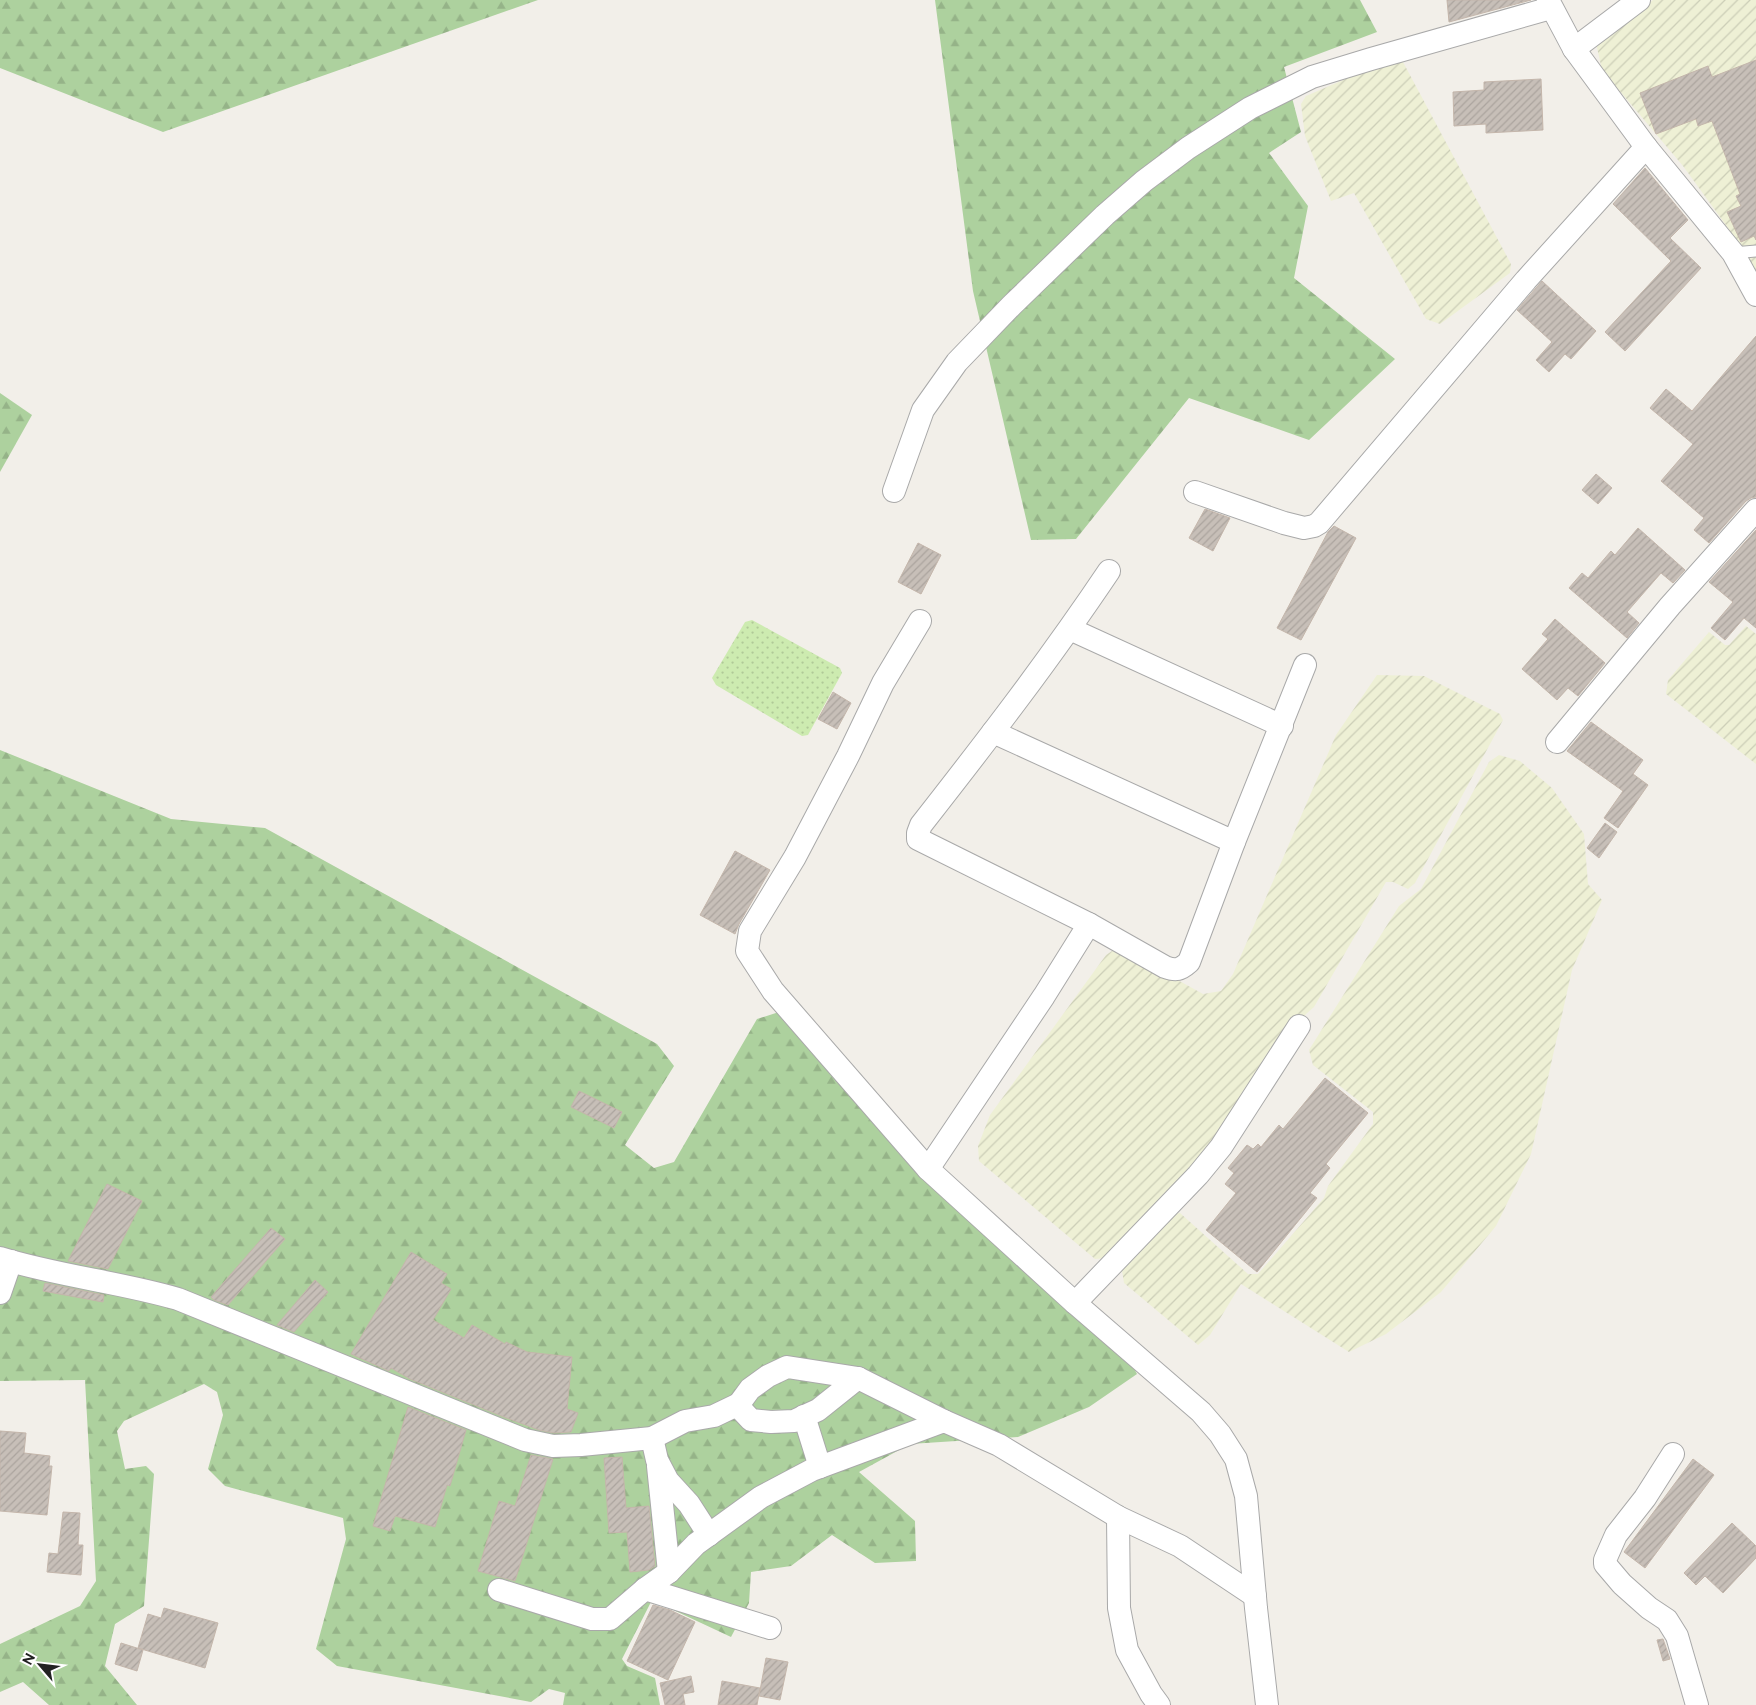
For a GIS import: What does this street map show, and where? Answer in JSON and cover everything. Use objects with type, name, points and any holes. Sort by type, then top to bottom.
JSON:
[{"type":"street","points":[[1574,49],[1639,0]]},
{"type":"street","points":[[894,491],[923,410],[957,362],[1012,305],[1105,215],[1144,181],[1188,148],[1250,108],[1312,78],[1550,4],[1574,49],[1646,147],[1734,253],[1756,295]]},
{"type":"street","points":[[1194,492],[1304,528],[1319,523],[1526,280],[1646,147]]},
{"type":"street","points":[[1557,742],[1670,606],[1756,510]]},
{"type":"street","points":[[1109,571],[1070,630],[921,825],[918,839],[1089,924],[1165,967],[1174,970],[1181,969],[1189,962],[1196,947],[1234,842],[1305,666]]},
{"type":"street","points":[[920,621],[883,683],[848,756],[795,857],[750,931],[748,951],[773,992],[928,1169],[1075,1303],[1201,1412],[1220,1434],[1236,1459],[1246,1496],[1267,1705]]},
{"type":"street","points":[[1070,630],[1282,726]]},
{"type":"street","points":[[993,732],[1234,842]]},
{"type":"street","points":[[928,1169],[1044,996],[1089,924]]},
{"type":"street","points":[[1075,1303],[1198,1175],[1221,1147],[1299,1026]]},
{"type":"street","points":[[0,1293],[6,1259],[142,1288],[178,1299],[524,1440],[553,1446],[652,1438],[685,1421],[714,1416],[739,1404],[750,1389],[768,1376],[786,1367],[858,1378],[944,1422],[1000,1445],[1118,1517],[1180,1546],[1255,1596]]},
{"type":"street","points":[[737,1405],[751,1420],[771,1422],[794,1421],[818,1410],[858,1378]]},
{"type":"street","points":[[804,1416],[820,1467]]},
{"type":"street","points":[[500,1590],[592,1619],[610,1619],[644,1589],[668,1572],[696,1544],[761,1497],[820,1467],[944,1422]]},
{"type":"street","points":[[652,1438],[657,1460],[668,1572]]},
{"type":"street","points":[[1673,1454],[1645,1498],[1616,1535],[1605,1560],[1622,1584],[1649,1608],[1667,1620],[1677,1636],[1697,1705]]},
{"type":"street","points":[[657,1460],[668,1482],[690,1504],[709,1535]]},
{"type":"street","points":[[1118,1517],[1118,1608],[1127,1650],[1159,1705]]},
{"type":"street","points":[[644,1589],[770,1628]]},
{"type":"lane","points":[[1734,253],[1756,252]]},
{"type":"green space","points":[[0,0],[538,0],[163,132],[0,68]]},
{"type":"green space","points":[[935,0],[1360,0],[1377,32],[1284,67],[1301,132],[1269,153],[1308,206],[1294,278],[1395,359],[1309,440],[1189,398],[1076,539],[1031,540],[973,291]]},
{"type":"green space","points":[[1653,0],[1756,0],[1756,274],[1728,228],[1683,166],[1602,70],[1596,43]]},
{"type":"green space","points":[[1392,59],[1403,62],[1511,264],[1510,273],[1440,324],[1426,319],[1354,193],[1331,201],[1305,136],[1301,104],[1306,96]]},
{"type":"green space","points":[[0,393],[32,415],[0,472]]},
{"type":"green space","points":[[752,620],[840,668],[842,673],[808,735],[802,736],[716,685],[712,678],[745,622]]},
{"type":"green space","points":[[1746,626],[1756,634],[1756,764],[1666,694],[1668,680],[1709,632],[1725,645],[1729,645]]},
{"type":"green space","points":[[1377,675],[1424,676],[1500,714],[1503,720],[1415,883],[1408,889],[1393,882],[1386,882],[1314,1007],[1306,1014],[1266,1067],[1188,1179],[1106,1258],[1095,1259],[979,1161],[978,1146],[990,1115],[1106,955],[1118,947],[1203,994],[1221,991],[1233,974],[1336,735]]},
{"type":"green space","points":[[0,750],[171,819],[265,828],[657,1044],[674,1066],[625,1145],[654,1168],[674,1162],[757,1019],[779,1012],[1130,1361],[1137,1374],[1089,1407],[1018,1437],[910,1444],[859,1472],[915,1521],[916,1561],[875,1563],[832,1535],[791,1566],[751,1572],[749,1603],[731,1637],[652,1600],[622,1659],[627,1666],[655,1678],[660,1705],[563,1705],[565,1693],[549,1689],[531,1702],[337,1666],[316,1649],[346,1539],[343,1518],[225,1486],[208,1469],[223,1415],[217,1392],[204,1384],[124,1421],[117,1431],[125,1469],[146,1466],[154,1474],[144,1606],[115,1624],[105,1666],[137,1705],[49,1705],[23,1682],[0,1692],[0,1644],[80,1606],[96,1581],[85,1380],[0,1381]]},
{"type":"green space","points":[[1499,755],[1520,761],[1552,788],[1584,834],[1588,884],[1602,900],[1572,970],[1531,1154],[1496,1226],[1441,1292],[1386,1334],[1349,1352],[1241,1284],[1210,1335],[1198,1345],[1124,1283],[1121,1264],[1171,1214],[1180,1213],[1248,1274],[1258,1274],[1324,1198],[1328,1186],[1373,1124],[1373,1112],[1313,1065],[1309,1050],[1399,906],[1421,889],[1489,762]]},
{"type":"building","points":[[1447,0],[1531,0],[1449,22]]},
{"type":"building","points":[[1756,60],[1756,240],[1754,236],[1741,242],[1727,212],[1741,206],[1736,196],[1740,194],[1712,121],[1698,126],[1696,119],[1656,134],[1640,93],[1708,66],[1712,77]]},
{"type":"building","points":[[1541,79],[1543,130],[1486,133],[1486,124],[1454,126],[1453,92],[1484,90],[1484,82]]},
{"type":"building","points":[[1645,168],[1688,220],[1670,238],[1701,268],[1625,351],[1605,332],[1671,261],[1613,204]]},
{"type":"building","points":[[1542,281],[1596,331],[1571,359],[1565,354],[1549,372],[1536,360],[1552,342],[1517,310]]},
{"type":"building","points":[[1756,336],[1756,497],[1746,501],[1709,543],[1694,530],[1704,518],[1661,481],[1693,444],[1650,408],[1666,389],[1692,411]]},
{"type":"building","points":[[1596,474],[1612,488],[1598,504],[1582,490]]},
{"type":"building","points":[[1205,509],[1230,518],[1213,551],[1189,538]]},
{"type":"building","points":[[1334,526],[1356,538],[1301,640],[1277,628],[1328,532]]},
{"type":"building","points":[[1638,528],[1685,570],[1673,583],[1661,573],[1627,612],[1639,623],[1627,638],[1569,588],[1582,573],[1588,578],[1611,551],[1615,555]]},
{"type":"building","points":[[1756,530],[1756,628],[1744,618],[1725,640],[1711,628],[1733,602],[1709,582]]},
{"type":"building","points":[[918,543],[941,555],[921,594],[898,582]]},
{"type":"building","points":[[1555,619],[1605,663],[1578,696],[1568,688],[1557,700],[1522,669],[1548,639],[1542,634]]},
{"type":"building","points":[[833,692],[851,703],[837,729],[818,719]]},
{"type":"building","points":[[1591,722],[1643,760],[1633,774],[1648,785],[1618,828],[1604,818],[1623,791],[1567,751]]},
{"type":"building","points":[[1605,823],[1617,832],[1599,858],[1587,848]]},
{"type":"building","points":[[735,851],[770,870],[735,934],[700,915]]},
{"type":"building","points":[[1325,1078],[1368,1113],[1326,1164],[1330,1168],[1310,1193],[1317,1198],[1257,1272],[1206,1230],[1236,1193],[1225,1184],[1234,1173],[1228,1168],[1247,1145],[1253,1149],[1258,1144],[1261,1147],[1279,1125],[1283,1129]]},
{"type":"building","points":[[579,1091],[622,1112],[614,1128],[571,1107]]},
{"type":"building","points":[[107,1184],[142,1201],[108,1269],[68,1261]]},
{"type":"building","points":[[271,1228],[285,1239],[228,1305],[214,1300],[211,1297]]},
{"type":"building","points":[[411,1252],[447,1274],[441,1283],[451,1289],[433,1320],[464,1338],[472,1325],[505,1344],[506,1342],[527,1352],[572,1357],[567,1409],[578,1413],[571,1432],[554,1433],[539,1430],[410,1379],[391,1368],[389,1371],[351,1354]]},
{"type":"building","points":[[315,1280],[328,1292],[294,1332],[277,1325]]},
{"type":"building","points":[[45,1283],[104,1295],[103,1302],[43,1291]]},
{"type":"building","points":[[408,1407],[466,1430],[450,1486],[447,1485],[435,1527],[395,1516],[390,1531],[373,1526]]},
{"type":"building","points":[[0,1431],[26,1433],[24,1453],[50,1456],[49,1466],[52,1466],[47,1515],[0,1511]]},
{"type":"building","points":[[531,1455],[553,1459],[515,1581],[478,1571],[499,1501],[515,1506]]},
{"type":"building","points":[[622,1457],[626,1508],[649,1506],[655,1566],[649,1570],[630,1572],[627,1532],[609,1533],[604,1458]]},
{"type":"building","points":[[1693,1459],[1714,1475],[1645,1568],[1624,1552]]},
{"type":"building","points":[[63,1512],[80,1513],[78,1545],[83,1545],[81,1575],[47,1572],[49,1553],[58,1554]]},
{"type":"building","points":[[1732,1523],[1756,1546],[1756,1558],[1723,1593],[1705,1576],[1696,1585],[1684,1573]]},
{"type":"building","points":[[653,1605],[670,1610],[695,1622],[668,1680],[627,1661]]},
{"type":"building","points":[[164,1608],[218,1623],[205,1668],[138,1648],[148,1614],[161,1618]]},
{"type":"building","points":[[1663,1639],[1670,1659],[1663,1661],[1657,1640]]},
{"type":"building","points":[[121,1643],[143,1650],[137,1671],[115,1664]]},
{"type":"building","points":[[766,1658],[788,1662],[780,1700],[759,1696]]},
{"type":"building","points":[[691,1676],[694,1692],[683,1694],[685,1705],[665,1705],[660,1683]]},
{"type":"building","points":[[722,1681],[760,1688],[757,1705],[718,1705]]}]
